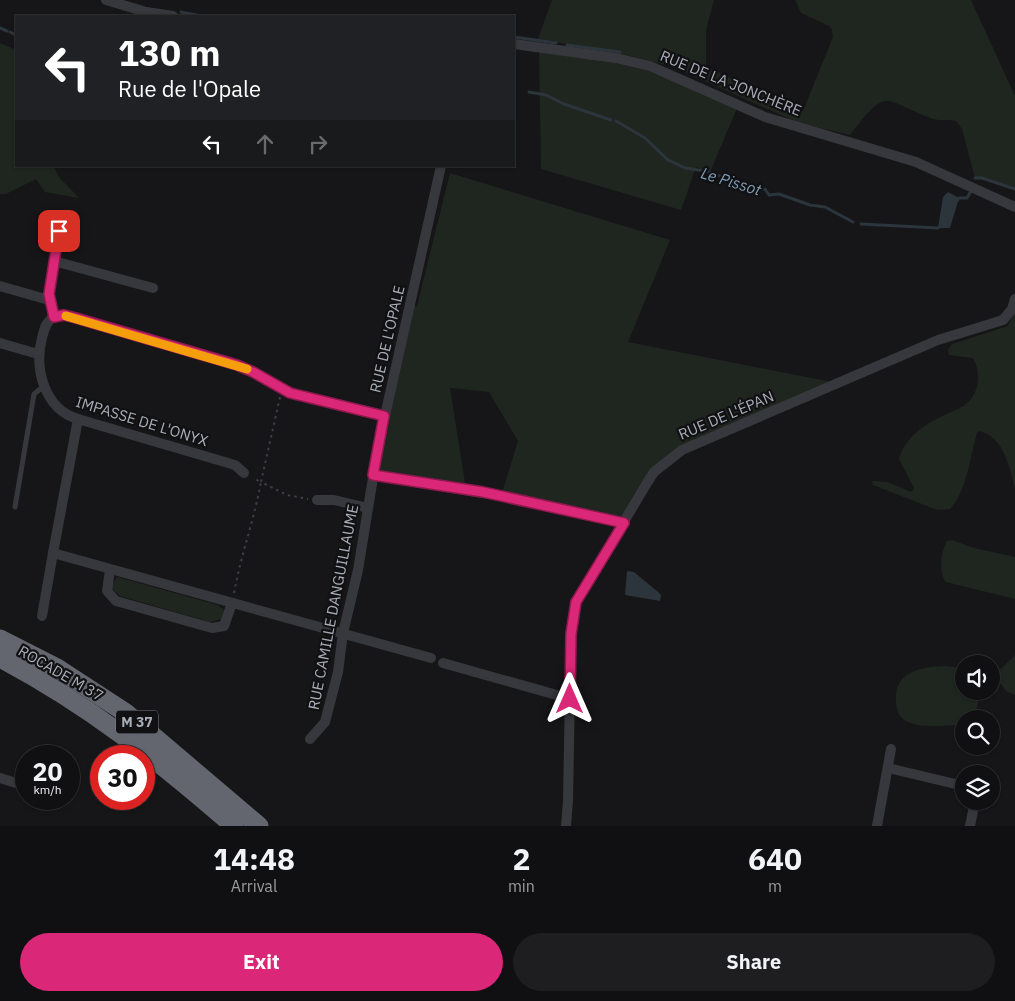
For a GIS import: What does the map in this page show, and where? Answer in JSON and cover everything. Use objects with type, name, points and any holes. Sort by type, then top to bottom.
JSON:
[{"type":"highway","name":"ROCADE M 37","points":[[0,639],[57,668],[126,713],[259,826]]},
{"type":"highway","name":"ROCADE M 37","points":[[0,658],[76,701],[113,726],[234,826]]},
{"type":"street","points":[[106,0],[146,12],[166,15]]},
{"type":"street","name":"RUE DE LA JONCHÈRE","points":[[515,44],[616,58],[650,66],[765,117],[916,162],[1015,207]]},
{"type":"street","name":"RUE DE L'OPALE","points":[[373,475],[384,416],[441,167]]},
{"type":"street","points":[[54,317],[49,300],[62,216]]},
{"type":"street","points":[[54,261],[153,288]]},
{"type":"street","points":[[0,286],[49,300]]},
{"type":"street","name":"RUE DE L'ÉPAN","points":[[566,826],[571,634],[576,602],[654,472],[682,450],[930,344],[1002,320],[1012,309],[1015,299]]},
{"type":"street","points":[[0,343],[38,354],[46,326],[54,317],[64,315],[245,368],[282,390],[384,416]]},
{"type":"street","name":"IMPASSE DE L'ONYX","points":[[38,354],[45,386],[58,409],[78,419],[235,465],[244,473]]},
{"type":"street","points":[[42,616],[78,419]]},
{"type":"street","points":[[373,475],[483,492],[624,523]]},
{"type":"street","name":"RUE CAMILLE DANGUILLAUME","points":[[310,739],[326,722],[338,672],[343,633],[358,570],[373,475]]},
{"type":"street","points":[[317,500],[334,500],[368,508]]},
{"type":"street","points":[[53,553],[431,658]]},
{"type":"street","points":[[110,570],[107,591],[116,601],[202,626],[216,628],[224,626],[232,603]]},
{"type":"street","points":[[443,662],[570,699]]},
{"type":"street","points":[[877,826],[892,748]]},
{"type":"street","points":[[888,768],[955,784]]},
{"type":"street","points":[[0,778],[15,783]]},
{"type":"street","points":[[970,826],[973,810]]},
{"type":"lane","points":[[16,507],[34,394],[45,386]]},
{"type":"path","points":[[232,603],[240,557],[256,510],[260,482],[282,390]]},
{"type":"path","points":[[260,482],[287,495],[317,500]]},
{"type":"shaded area","points":[[552,0],[714,0],[706,30],[706,67],[803,111],[833,37],[829,26],[801,13],[795,0],[971,0],[1015,96],[1015,189],[982,178],[975,178],[962,129],[956,121],[933,119],[887,101],[880,103],[872,109],[850,135],[799,123],[671,66],[609,51],[538,39]]},
{"type":"shaded area","points":[[0,43],[15,50],[15,167],[54,167],[58,176],[79,198],[45,192],[36,179],[6,194],[0,194]]},
{"type":"shaded area","points":[[539,48],[616,58],[738,106],[710,172],[696,167],[681,210],[541,169]]},
{"type":"shaded area","points":[[450,173],[670,240],[628,342],[837,383],[663,464],[624,523],[501,496],[518,441],[489,392],[450,388],[466,489],[373,475],[411,305],[417,306]]},
{"type":"shaded area","points":[[948,192],[959,198],[950,228],[938,228],[943,197]]},
{"type":"shaded area","points":[[1015,309],[1015,489],[1008,463],[1000,446],[988,434],[979,431],[964,483],[956,502],[950,509],[937,510],[873,485],[872,481],[888,482],[911,492],[914,488],[899,459],[902,451],[918,431],[964,405],[971,399],[978,382],[976,364],[973,358],[949,355],[948,350],[952,344],[1008,326]]},
{"type":"shaded area","points":[[952,540],[974,548],[1015,557],[1015,599],[946,582],[941,567],[942,556],[947,541]]},
{"type":"shaded area","points":[[627,571],[634,572],[658,592],[661,595],[660,601],[625,595]]},
{"type":"shaded area","points":[[117,577],[218,605],[224,610],[222,619],[210,622],[120,596],[111,588]]},
{"type":"shaded area","points":[[1015,655],[1015,695],[1006,691],[1000,684],[1001,669]]},
{"type":"shaded area","points":[[955,667],[955,700],[977,700],[976,710],[955,710],[955,725],[923,726],[903,719],[896,703],[899,683],[910,673],[926,668]]},
{"type":"waterway","points":[[181,12],[196,15]]},
{"type":"waterway","name":"Le Pissot","points":[[0,28],[7,31]]},
{"type":"waterway","name":"Le Pissot","points":[[10,32],[15,34]]},
{"type":"waterway","points":[[515,37],[556,43]]},
{"type":"waterway","points":[[567,45],[620,52]]},
{"type":"waterway","name":"Le Pissot","points":[[529,92],[546,95],[564,104],[611,120]]},
{"type":"waterway","name":"Le Pissot","points":[[616,121],[645,138],[668,160],[685,168],[705,171],[746,185],[753,191],[765,189],[769,195],[779,194],[810,205],[825,207],[853,222]]},
{"type":"waterway","name":"Le Pissot","points":[[975,178],[982,178],[1015,189]]},
{"type":"waterway","name":"Le Pissot","points":[[957,201],[959,198],[967,198],[971,191]]},
{"type":"waterway","name":"Le Pissot","points":[[861,224],[938,228],[941,225]]},
{"type":"slow traffic","points":[[66,316],[247,369]]},
{"type":"route","points":[[59,231],[49,294],[54,317],[64,315],[76,318],[237,365],[290,393],[384,416],[373,475],[483,492],[556,506],[624,523],[583,587],[576,602],[571,634],[570,699]]}]
